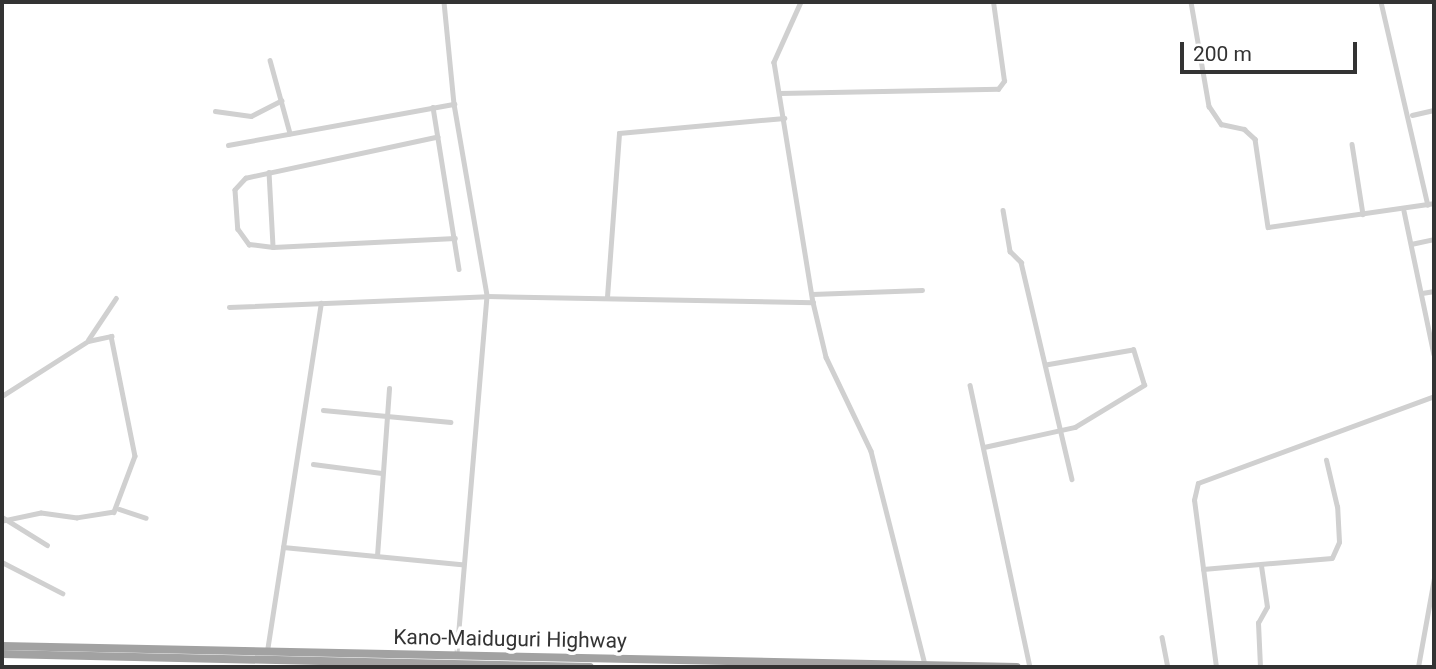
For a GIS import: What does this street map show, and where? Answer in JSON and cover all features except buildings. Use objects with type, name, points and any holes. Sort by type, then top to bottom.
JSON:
[{"type":"highway","name":"Kano-Maiduguri Highway","points":[[2,646],[267,651],[590,667]]},
{"type":"highway","name":"Kano-Maiduguri Highway","points":[[2,654],[1017,667]]},
{"type":"street","points":[[444,2],[454,104],[487,296],[461,564],[457,659]]},
{"type":"street","points":[[801,2],[775,52],[813,302],[826,357],[871,451],[925,665]]},
{"type":"street","points":[[780,93],[998,89],[1003,81],[993,2]]},
{"type":"street","points":[[1191,2],[1209,106],[1221,124],[1251,132],[1268,227],[1404,211],[1431,204],[1412,115],[1381,2]]},
{"type":"street","points":[[270,60],[290,133]]},
{"type":"street","points":[[215,111],[250,116],[281,101]]},
{"type":"street","points":[[228,145],[454,104]]},
{"type":"street","points":[[433,107],[459,269]]},
{"type":"street","points":[[1412,115],[1434,110]]},
{"type":"street","points":[[607,297],[620,134],[784,118]]},
{"type":"street","points":[[438,137],[269,172],[238,183],[234,201],[243,239],[273,247],[454,239]]},
{"type":"street","points":[[1352,144],[1363,214]]},
{"type":"street","points":[[269,172],[273,247]]},
{"type":"street","points":[[1003,210],[1046,365],[1072,479]]},
{"type":"street","points":[[1404,211],[1434,354]]},
{"type":"street","points":[[1410,244],[1434,239]]},
{"type":"street","points":[[812,294],[922,290]]},
{"type":"street","points":[[1422,293],[1434,291]]},
{"type":"street","points":[[229,307],[487,296],[813,302]]},
{"type":"street","points":[[2,396],[88,341],[116,298]]},
{"type":"street","points":[[267,651],[321,303]]},
{"type":"street","points":[[88,341],[113,338],[124,388],[135,456],[122,477],[119,509]]},
{"type":"street","points":[[984,447],[1062,430],[1102,416],[1144,385],[1140,355],[1123,348],[1046,365]]},
{"type":"street","points":[[970,385],[1030,667]]},
{"type":"street","points":[[377,556],[389,387]]},
{"type":"street","points":[[1216,667],[1203,569],[1198,483],[1434,396]]},
{"type":"street","points":[[323,410],[450,422]]},
{"type":"street","points":[[1203,569],[1261,566],[1336,554],[1334,480],[1326,460]]},
{"type":"street","points":[[313,464],[381,473]]},
{"type":"street","points":[[3,520],[41,513],[101,516],[119,509],[146,518]]},
{"type":"street","points":[[3,520],[47,545]]},
{"type":"street","points":[[283,547],[461,564]]},
{"type":"street","points":[[2,562],[62,593]]},
{"type":"street","points":[[1260,667],[1258,623],[1267,607],[1261,566]]},
{"type":"street","points":[[1418,667],[1434,578]]},
{"type":"street","points":[[1162,637],[1168,667]]}]
